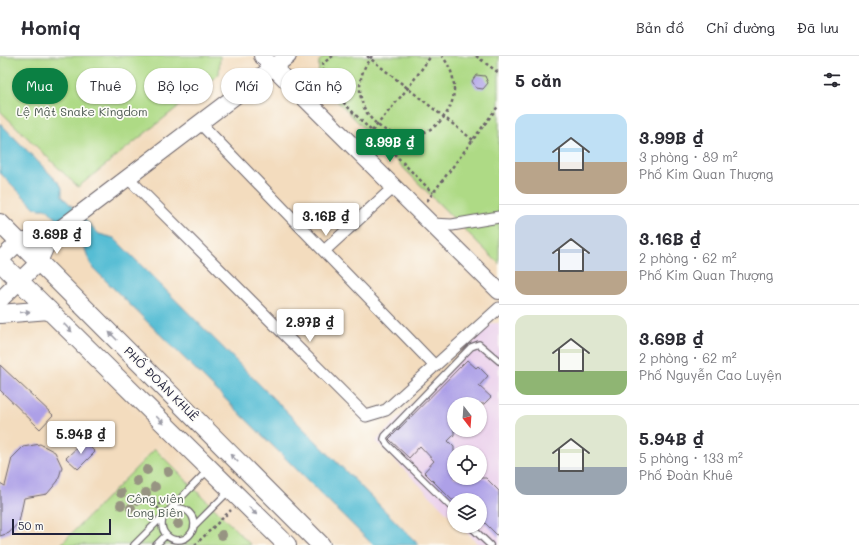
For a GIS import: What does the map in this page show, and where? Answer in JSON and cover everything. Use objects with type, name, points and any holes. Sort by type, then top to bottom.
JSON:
[{"type":"main road","name":"PHỐ ĐOÀN KHUÊ","points":[[0,224],[321,545]]},
{"type":"main road","points":[[0,261],[287,545]]},
{"type":"main road","points":[[0,314],[50,310]]},
{"type":"street","points":[[0,261],[18,242],[51,236],[200,123],[268,62],[288,56]]},
{"type":"street","points":[[268,62],[499,291]]},
{"type":"street","points":[[200,123],[435,366]]},
{"type":"street","points":[[128,178],[366,416],[386,410],[499,308]]},
{"type":"street","points":[[324,251],[394,187]]},
{"type":"street","points":[[432,224],[452,225],[499,217]]},
{"type":"street","points":[[0,300],[39,262],[51,236]]},
{"type":"lane","points":[[447,503],[387,444],[384,439],[385,436],[472,347],[479,344],[499,361]]},
{"type":"lane","points":[[134,545],[210,469]]},
{"type":"lane","points":[[166,512],[162,525],[163,530],[166,535],[175,542],[186,538],[194,526],[236,494]]},
{"type":"lane","points":[[166,512],[178,508],[188,510],[194,519],[194,526]]},
{"type":"lane","points":[[477,533],[490,545]]},
{"type":"lane","points":[[156,545],[166,535]]},
{"type":"path","points":[[333,56],[324,63],[323,82],[433,193]]},
{"type":"path","points":[[367,56],[371,57],[473,140]]},
{"type":"path","points":[[372,131],[408,88],[431,56]]},
{"type":"path","points":[[371,57],[363,70],[360,86],[360,93],[364,108],[377,125],[400,135],[416,134],[431,129],[444,117],[451,106],[454,99],[455,83],[451,68],[442,56]]},
{"type":"path","points":[[476,56],[487,66],[499,73]]},
{"type":"path","points":[[420,212],[499,106]]},
{"type":"path","points":[[195,545],[236,494]]},
{"type":"shaded area","points":[[492,323],[499,323],[499,545],[479,545],[467,533],[487,533],[487,493],[447,493],[447,513],[376,441]]},
{"type":"green space","name":"Lệ Mật Snake Kingdom","points":[[0,56],[220,56],[219,74],[213,79],[213,68],[144,68],[144,104],[182,104],[78,187],[0,111]]},
{"type":"green space","points":[[326,56],[499,56],[499,264],[340,104],[356,104],[356,68],[319,68],[319,61]]},
{"type":"green space","name":"Công viên Long Biên","points":[[155,449],[251,545],[60,545]]},
{"type":"water","points":[[0,123],[60,184],[62,188],[62,196],[99,234],[114,238],[419,545],[373,545],[94,269],[85,249],[47,209],[35,208],[0,173]]},
{"type":"building","points":[[476,75],[485,76],[488,83],[483,89],[476,88],[472,81]]},
{"type":"building","points":[[467,360],[476,368],[478,366],[488,376],[479,386],[491,397],[487,401],[487,397],[447,397],[447,437],[452,437],[448,441],[452,445],[447,445],[447,485],[487,485],[487,479],[499,491],[499,537],[487,525],[487,493],[447,493],[447,495],[424,472],[434,461],[420,446],[409,458],[389,439]]},
{"type":"building","points":[[0,365],[53,415],[40,429],[0,390]]},
{"type":"building","points":[[84,441],[95,452],[78,469],[66,458]]},
{"type":"building","points":[[40,444],[55,452],[62,467],[58,481],[47,494],[24,498],[19,522],[9,533],[0,536],[0,483],[5,486],[12,458],[23,447]]}]
